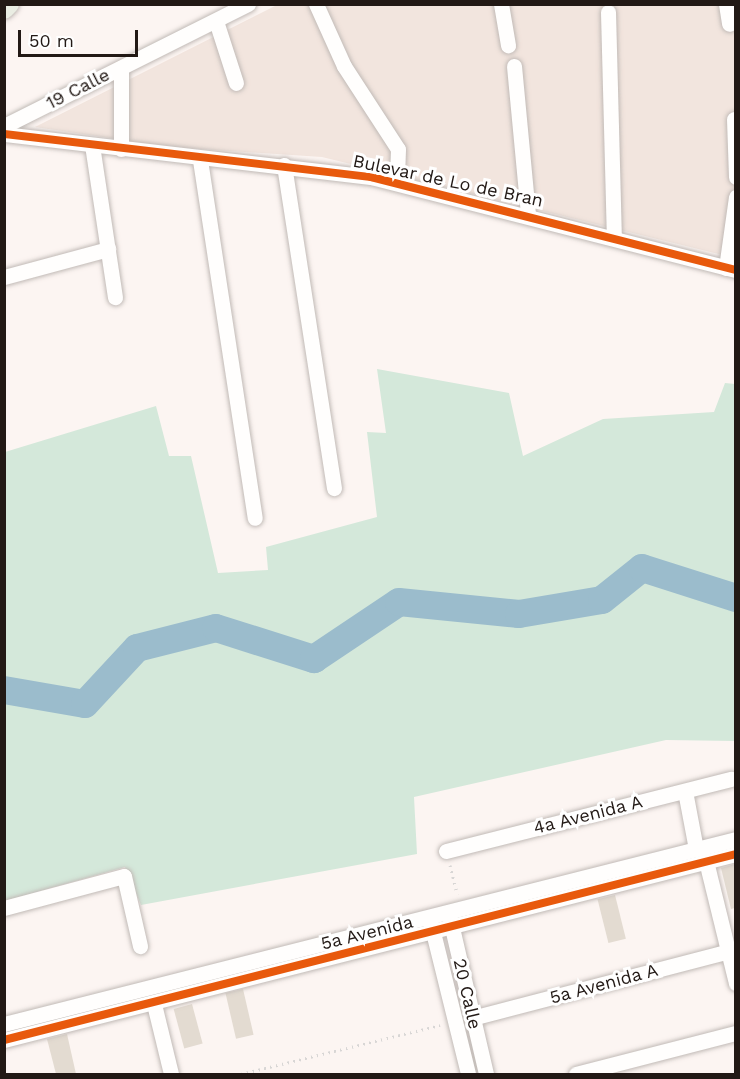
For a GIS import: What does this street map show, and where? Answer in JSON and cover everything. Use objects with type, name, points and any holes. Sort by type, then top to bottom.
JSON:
[{"type":"main road","points":[[4,9],[9,4]]},
{"type":"street","name":"19 Calle","points":[[4,126],[248,4]]},
{"type":"street","points":[[316,4],[344,66],[398,149],[397,183]]},
{"type":"street","points":[[501,4],[508,45]]},
{"type":"street","points":[[726,4],[729,24]]},
{"type":"street","points":[[608,12],[614,236]]},
{"type":"street","points":[[216,21],[236,83]]},
{"type":"street","points":[[514,66],[528,213]]},
{"type":"street","points":[[121,149],[122,68]]},
{"type":"street","points":[[734,119],[735,177]]},
{"type":"street","name":"Bulevar de Lo de Bran","points":[[4,134],[200,160],[284,165],[397,183],[528,213],[731,269]]},
{"type":"street","points":[[92,145],[115,297]]},
{"type":"street","points":[[200,160],[255,518]]},
{"type":"street","points":[[284,165],[334,488]]},
{"type":"street","points":[[731,269],[735,197]]},
{"type":"street","points":[[4,277],[108,249]]},
{"type":"street","name":"4a Avenida A","points":[[446,851],[731,779]]},
{"type":"street","points":[[685,791],[696,849]]},
{"type":"street","name":"5a Avenida","points":[[4,1040],[154,1004],[696,849],[735,845]]},
{"type":"street","name":"5a Avenida","points":[[454,917],[706,861],[735,845]]},
{"type":"street","points":[[706,861],[732,950],[735,983]]},
{"type":"street","points":[[4,908],[124,876],[140,946]]},
{"type":"street","name":"20 Calle","points":[[454,917],[472,1018],[486,1074]]},
{"type":"street","name":"5a Avenida","points":[[4,1024],[432,925]]},
{"type":"street","name":"20 Calle","points":[[432,925],[468,1074]]},
{"type":"street","name":"5a Avenida A","points":[[472,1018],[732,950]]},
{"type":"street","points":[[154,1004],[171,1074]]},
{"type":"street","points":[[576,1074],[735,1033]]},
{"type":"path","points":[[446,851],[454,917]]},
{"type":"path","points":[[241,1074],[455,1022]]},
{"type":"shaded area","points":[[277,5],[735,5],[735,258],[322,157],[171,147],[35,127]]},
{"type":"green space","points":[[377,369],[509,393],[523,456],[603,419],[714,412],[725,383],[735,384],[735,741],[666,740],[414,797],[417,854],[141,905],[125,867],[5,901],[5,452],[156,406],[169,456],[191,456],[218,573],[268,570],[266,547],[377,517],[367,432],[386,433]]},
{"type":"building","points":[[735,864],[735,908],[731,909],[721,868]]},
{"type":"building","points":[[615,895],[626,939],[608,943],[598,899]]},
{"type":"building","points":[[243,989],[254,1035],[236,1039],[225,993]]},
{"type":"building","points":[[192,1004],[203,1044],[184,1049],[174,1009]]},
{"type":"building","points":[[67,1034],[76,1074],[56,1074],[47,1039]]},
{"type":"waterway","points":[[4,690],[85,704],[137,648],[216,628],[314,659],[399,602],[519,614],[602,600],[642,568],[736,598]]},
{"type":"cycle path","points":[[4,134],[371,177],[736,270]]},
{"type":"cycle path","points":[[4,1040],[736,854]]}]
